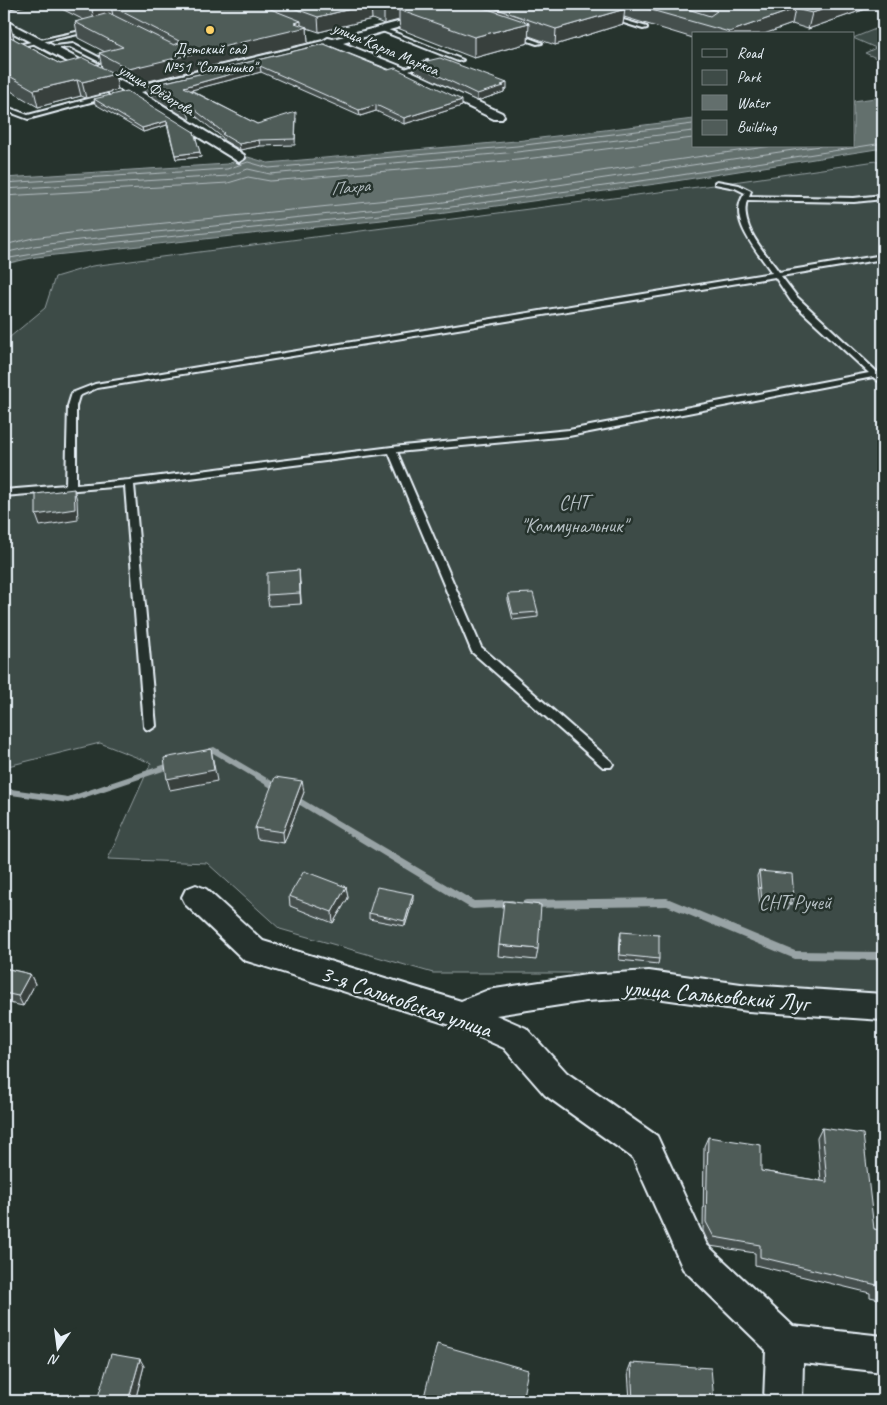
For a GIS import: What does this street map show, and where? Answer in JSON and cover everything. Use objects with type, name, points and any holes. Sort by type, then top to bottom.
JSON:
[{"type":"street","points":[[126,92],[452,13],[477,4]]},
{"type":"street","name":"улица Фёдорова","points":[[4,24],[92,70],[239,158]]},
{"type":"street","name":"улица Карла Маркса","points":[[312,35],[402,70],[498,116]]},
{"type":"street","name":"3-я Сальковская улица","points":[[196,897],[254,951],[462,1014],[515,1038],[556,1084],[645,1147],[695,1257],[785,1342]]},
{"type":"street","name":"улица Сальковский Луг","points":[[462,1014],[488,1003],[586,988],[650,984],[748,998],[883,1007]]},
{"type":"street","points":[[783,1401],[785,1342],[883,1354]]},
{"type":"lane","points":[[4,8],[23,4]]},
{"type":"lane","points":[[602,14],[645,28]]},
{"type":"lane","points":[[4,49],[43,44],[94,29]]},
{"type":"lane","points":[[384,30],[460,60]]},
{"type":"lane","points":[[512,34],[540,43]]},
{"type":"lane","points":[[43,44],[71,45],[106,63],[92,70]]},
{"type":"lane","points":[[443,59],[452,56]]},
{"type":"lane","points":[[402,70],[435,61]]},
{"type":"lane","points":[[4,108],[28,117],[112,95]]},
{"type":"lane","points":[[717,182],[737,186],[749,192],[741,206],[743,221],[748,233],[776,274],[794,299],[880,374],[883,382]]},
{"type":"lane","points":[[744,198],[854,200],[883,197]]},
{"type":"lane","points":[[71,488],[72,406],[75,395],[96,386],[883,257]]},
{"type":"lane","points":[[4,494],[129,483],[392,450],[568,433],[880,374]]},
{"type":"lane","points":[[392,450],[476,649],[607,764]]},
{"type":"lane","points":[[129,483],[150,726]]},
{"type":"shaded area","name":"Детский сад №51 \"Солнышко\"","points":[[51,4],[181,4],[306,41],[211,67],[116,19],[40,37],[4,18],[4,13]]},
{"type":"green space","points":[[883,26],[883,61],[865,53],[876,48],[854,38]]},
{"type":"green space","name":"СНТ \"Коммунальник\"","points":[[883,160],[883,998],[631,973],[433,973],[280,929],[207,863],[108,859],[151,763],[100,743],[4,767],[4,342],[45,308],[55,277],[92,266],[713,185]]},
{"type":"water","name":"Пахра","points":[[883,97],[883,148],[663,183],[438,214],[36,257],[5,264],[4,270],[4,178],[227,164],[248,157],[268,163],[516,141],[692,119],[692,148],[854,148],[854,101]]},
{"type":"building","points":[[79,4],[258,4],[301,21],[295,23],[307,27],[129,69],[99,53],[123,47],[75,22],[109,13],[174,45],[181,42],[111,6],[92,10]]},
{"type":"building","points":[[282,4],[370,4],[318,17]]},
{"type":"building","points":[[372,4],[402,4],[384,8]]},
{"type":"building","points":[[422,4],[473,4],[529,23],[474,37],[399,10]]},
{"type":"building","points":[[482,4],[607,4],[625,9],[556,29]]},
{"type":"building","points":[[630,4],[672,4],[710,16],[717,11],[696,4],[840,4],[812,13],[795,9],[729,32]]},
{"type":"building","points":[[7,35],[60,64],[83,58],[115,74],[34,90],[4,73],[4,36]]},
{"type":"building","points":[[324,44],[388,70],[395,68],[462,100],[404,118],[376,105],[359,110],[260,66],[184,87],[257,124],[296,112],[295,139],[259,140],[239,144],[222,134],[224,133],[185,102],[189,114],[145,87]]},
{"type":"building","points":[[440,58],[507,83],[501,85],[504,86],[477,94],[414,64]]},
{"type":"building","points":[[127,91],[194,132],[200,152],[175,155],[167,121],[142,128],[94,99]]},
{"type":"building","points":[[74,489],[75,509],[36,515],[36,494]]},
{"type":"building","points":[[299,570],[300,593],[267,595],[267,573]]},
{"type":"building","points":[[533,593],[538,612],[513,614],[508,594]]},
{"type":"building","points":[[211,749],[214,770],[167,779],[164,758]]},
{"type":"building","points":[[275,777],[302,781],[283,832],[255,828]]},
{"type":"building","points":[[304,871],[346,887],[332,912],[289,896]]},
{"type":"building","points":[[759,871],[792,874],[794,898],[790,898],[790,904],[762,901]]},
{"type":"building","points":[[377,887],[413,894],[405,921],[369,913]]},
{"type":"building","points":[[504,901],[541,905],[538,949],[499,945]]},
{"type":"building","points":[[621,932],[659,935],[659,959],[620,955]]},
{"type":"building","points":[[4,968],[30,974],[18,996],[4,993]]},
{"type":"building","points":[[822,1128],[863,1134],[874,1229],[883,1231],[883,1291],[877,1289],[877,1285],[760,1257],[760,1245],[714,1237],[706,1222],[708,1137],[761,1145],[761,1171],[827,1182]]},
{"type":"building","points":[[437,1344],[528,1370],[522,1401],[423,1401]]},
{"type":"building","points":[[111,1354],[140,1359],[128,1401],[98,1397]]},
{"type":"building","points":[[631,1363],[711,1368],[714,1401],[633,1401]]},
{"type":"waterway","points":[[202,754],[214,750],[279,789]]},
{"type":"waterway","points":[[4,791],[68,800],[175,764]]},
{"type":"waterway","points":[[293,797],[473,905],[512,904]]},
{"type":"waterway","points":[[526,904],[667,902],[795,955],[883,956]]},
{"type":"place","name":"Детский сад №51 \"Солнышко\"","points":[[210,30]]},
{"type":"park label","name":"СНТ Ручей","points":[[795,902]]}]
